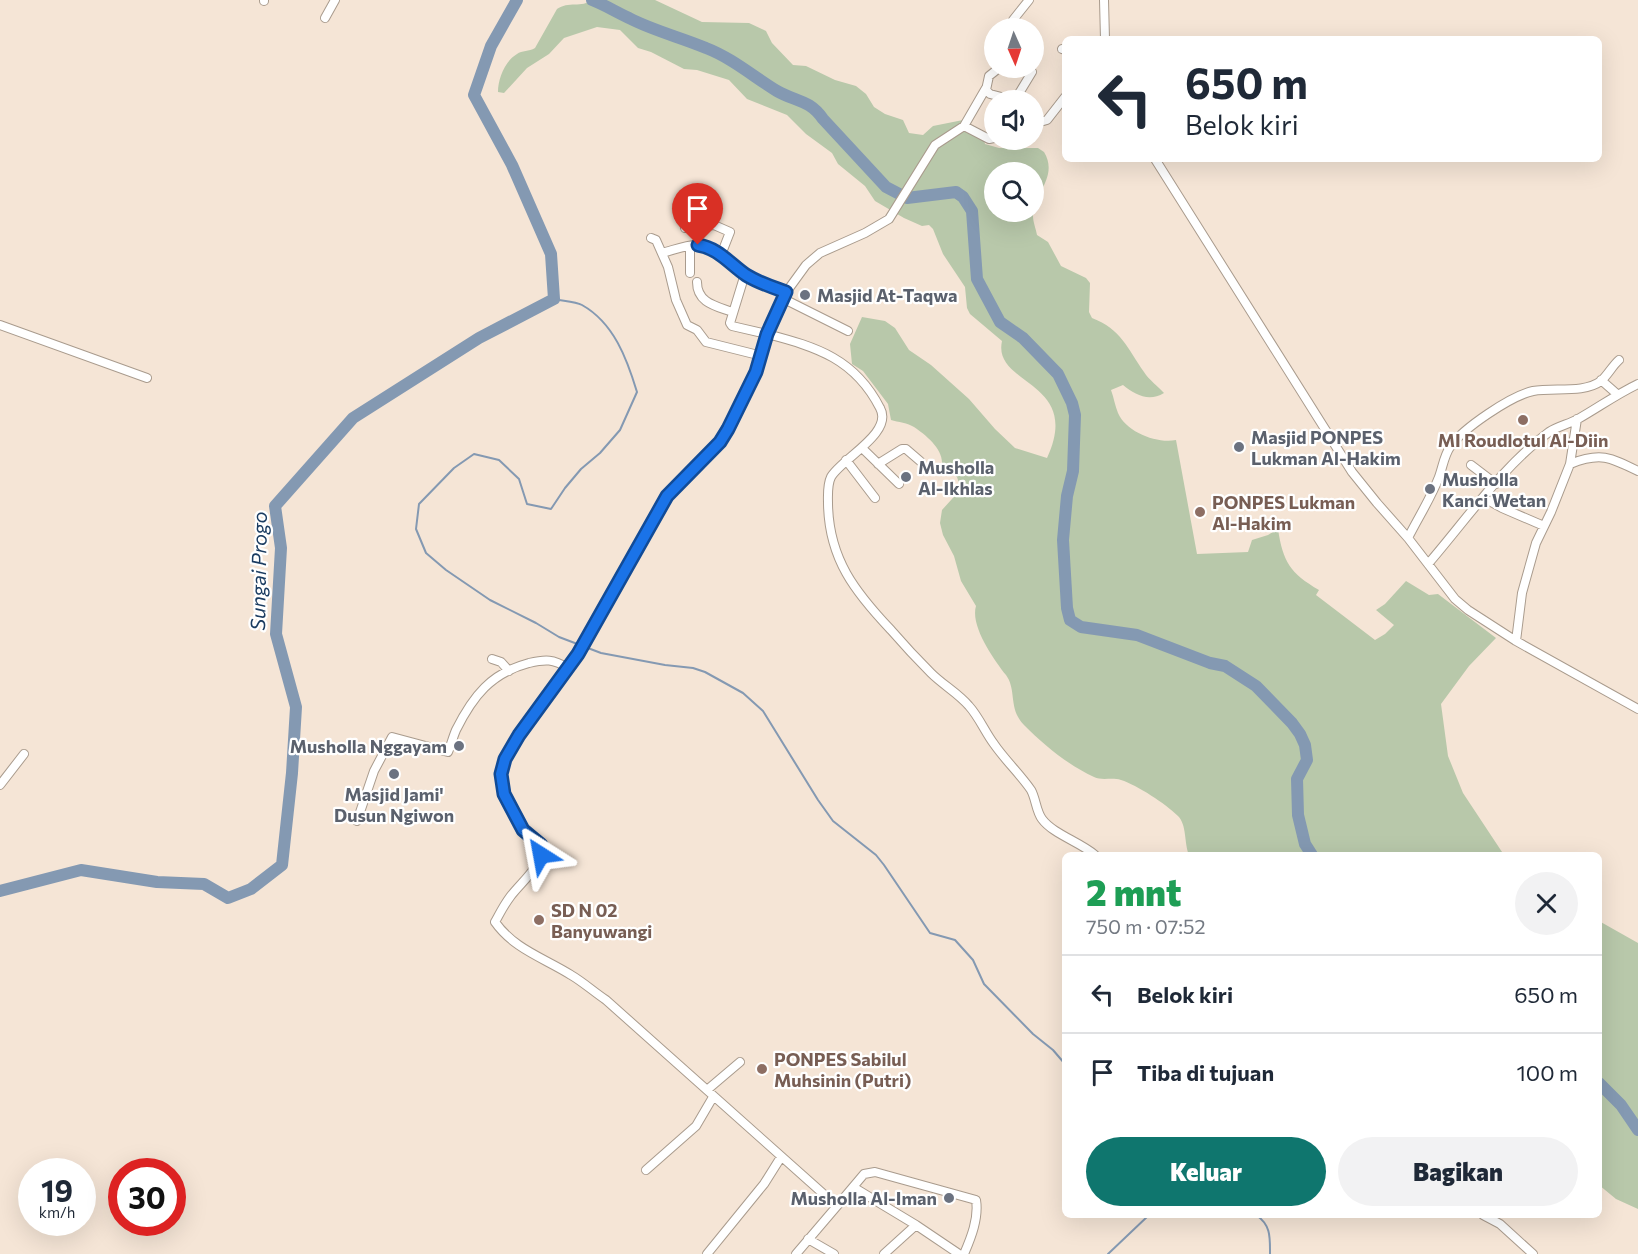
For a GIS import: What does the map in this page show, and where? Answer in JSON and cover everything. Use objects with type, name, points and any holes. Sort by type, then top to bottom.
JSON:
[{"type":"street","points":[[325,18],[335,0]]},
{"type":"street","points":[[1016,18],[1029,0]]},
{"type":"street","points":[[1104,0],[1105,36]]},
{"type":"street","points":[[837,1206],[606,1000],[571,975],[531,954],[503,933],[495,921],[538,862],[542,848],[523,830],[504,794],[501,774],[505,759],[519,735],[578,654],[667,496],[720,442],[728,429],[762,356],[767,334],[784,295],[820,253],[881,225],[889,219],[935,145],[964,126],[986,88],[988,78]]},
{"type":"street","points":[[1044,121],[1062,101]]},
{"type":"street","points":[[964,126],[984,136]]},
{"type":"street","points":[[1157,162],[1352,472],[1408,538],[1455,599],[1516,641],[1638,710]]},
{"type":"street","points":[[682,201],[686,228],[714,225],[730,232],[721,255]]},
{"type":"street","points":[[651,238],[656,240],[663,253],[676,300],[687,325],[695,328],[706,342],[762,356]]},
{"type":"street","points":[[690,246],[690,273]]},
{"type":"street","points":[[663,253],[690,246],[704,246],[721,255],[745,274],[848,331]]},
{"type":"street","points":[[745,274],[732,312],[730,320],[732,326],[799,342],[831,356],[863,379],[883,413],[881,423],[862,448],[846,460],[831,477],[829,484],[828,507],[831,538],[838,559],[854,588],[868,606],[932,673],[971,708],[994,744],[1031,790],[1043,820],[1091,852]]},
{"type":"street","points":[[697,282],[697,291],[702,299],[732,312]]},
{"type":"street","points":[[0,325],[147,378]]},
{"type":"street","points":[[1408,538],[1440,476],[1447,452],[1462,433],[1500,405],[1532,392],[1579,388],[1601,380],[1619,360]]},
{"type":"street","points":[[1601,380],[1617,394]]},
{"type":"street","points":[[1428,564],[1506,471],[1551,430],[1577,420],[1617,394],[1638,384]]},
{"type":"street","points":[[1516,641],[1522,593],[1536,543],[1570,464],[1577,420]]},
{"type":"street","points":[[862,448],[899,484]]},
{"type":"street","points":[[878,464],[903,449],[920,461]]},
{"type":"street","points":[[1570,464],[1588,457],[1618,461],[1638,471]]},
{"type":"street","points":[[846,460],[875,498]]},
{"type":"street","points":[[1471,465],[1496,484]]},
{"type":"street","points":[[1484,498],[1545,526]]},
{"type":"street","points":[[492,659],[501,662],[510,671]]},
{"type":"street","points":[[357,821],[374,771],[392,737],[448,752],[455,732],[470,706],[495,677],[540,660],[555,660],[568,668]]},
{"type":"street","points":[[0,785],[24,754]]},
{"type":"street","points":[[707,1090],[741,1062]]},
{"type":"street","points":[[646,1170],[696,1126],[713,1097]]},
{"type":"street","points":[[711,1252],[764,1184],[781,1156]]},
{"type":"street","points":[[796,1254],[864,1174],[875,1172],[976,1200],[970,1239],[964,1254]]},
{"type":"street","points":[[853,1187],[916,1225],[958,1254]]},
{"type":"street","points":[[1489,1218],[1500,1224],[1533,1254]]},
{"type":"street","points":[[884,1254],[916,1225]]},
{"type":"street","points":[[808,1239],[834,1254]]},
{"type":"green space","points":[[592,0],[655,0],[702,22],[749,23],[766,31],[772,43],[793,65],[806,66],[835,80],[856,86],[866,94],[874,107],[885,114],[903,120],[909,133],[923,135],[933,126],[963,120],[982,131],[984,150],[1041,150],[1044,152],[1049,169],[1044,184],[1044,162],[984,162],[984,222],[1033,222],[1037,235],[1048,242],[1061,266],[1086,278],[1090,283],[1089,312],[1092,318],[1117,334],[1146,375],[1164,393],[1153,397],[1142,396],[1123,385],[1111,390],[1118,413],[1128,426],[1151,438],[1176,440],[1197,554],[1248,552],[1252,540],[1278,529],[1282,550],[1295,572],[1319,590],[1316,595],[1375,640],[1394,625],[1376,610],[1385,604],[1406,581],[1429,595],[1438,594],[1496,638],[1469,666],[1441,704],[1448,756],[1463,793],[1502,852],[1188,852],[1181,820],[1166,806],[1128,782],[1097,778],[1075,767],[1024,725],[1016,713],[1009,681],[980,633],[976,623],[976,606],[961,581],[954,556],[943,535],[940,523],[942,510],[961,489],[957,477],[942,464],[937,448],[924,434],[912,426],[891,420],[888,404],[863,371],[852,364],[850,344],[862,317],[885,321],[895,328],[909,350],[931,365],[969,399],[1015,448],[1047,458],[1055,432],[1054,413],[1046,399],[1010,367],[1003,356],[1002,341],[970,314],[967,308],[965,287],[943,254],[933,229],[929,225],[922,226],[904,218],[875,201],[865,186],[838,164],[832,153],[806,134],[787,115],[747,99],[729,80],[697,70],[684,69],[638,48],[620,30],[597,27],[564,38],[549,54],[527,68],[504,93],[498,92],[501,76],[509,61],[519,53],[535,48],[557,9]]},
{"type":"green space","points":[[1602,923],[1638,943],[1638,1209],[1616,1199],[1602,1187]]},
{"type":"waterway","name":"Sungai Progo","points":[[0,891],[81,870],[157,882],[204,884],[228,898],[251,889],[282,865],[292,773],[296,707],[276,634],[281,548],[275,506],[353,418],[479,338],[554,299],[551,254],[512,165],[474,95],[491,46],[517,0]]},
{"type":"waterway","points":[[592,0],[648,27],[716,52],[777,91],[807,104],[886,187],[907,198],[956,192],[963,197],[972,211],[977,279],[1000,322],[1023,338],[1058,374],[1072,403],[1075,415],[1073,471],[1067,496],[1063,540],[1067,608],[1070,620],[1081,627],[1137,635],[1210,663],[1225,666],[1256,686],[1292,723],[1305,745],[1307,760],[1297,779],[1298,815],[1305,844],[1310,852]]},
{"type":"waterway","points":[[554,299],[579,304],[593,313],[603,322],[618,343],[637,392],[620,430],[600,453],[581,469],[551,509],[527,504],[519,479],[499,460],[474,454],[454,468],[419,504],[416,529],[426,553],[446,570],[490,600],[559,637],[601,653],[693,668],[743,693],[763,711],[833,821],[876,855],[930,933],[955,940],[973,960],[984,984],[1062,1060]]},
{"type":"waterway","points":[[1602,1086],[1621,1105],[1638,1130]]},
{"type":"waterway","points":[[1108,1254],[1146,1218]]},
{"type":"waterway","points":[[1260,1218],[1265,1223],[1270,1237],[1270,1254]]},
{"type":"place","name":"Masjid At-Taqwa","points":[[805,295]]},
{"type":"place","name":"MI Roudlotul Al-Diin","points":[[1523,420]]},
{"type":"place","name":"Masjid PONPES Lukman Al-Hakim","points":[[1239,447]]},
{"type":"place","name":"Musholla Al-Ikhlas","points":[[906,477]]},
{"type":"place","name":"Musholla Kanci Wetan","points":[[1430,489]]},
{"type":"place","name":"PONPES Lukman Al-Hakim","points":[[1200,512]]},
{"type":"place","name":"Musholla Nggayam","points":[[459,746]]},
{"type":"place","name":"Masjid Jami' Dusun Ngiwon","points":[[394,774]]},
{"type":"place","name":"SD N 02 Banyuwangi","points":[[539,920]]},
{"type":"place","name":"PONPES Sabilul Muhsinin (Putri)","points":[[762,1069]]},
{"type":"place","name":"Musholla Al-Iman","points":[[949,1198]]},
{"type":"route","points":[[541,855],[541,845],[523,830],[504,794],[501,774],[505,759],[519,735],[578,654],[667,496],[720,442],[728,429],[756,372],[767,334],[786,292],[765,285],[745,274],[714,250],[698,245]]}]
